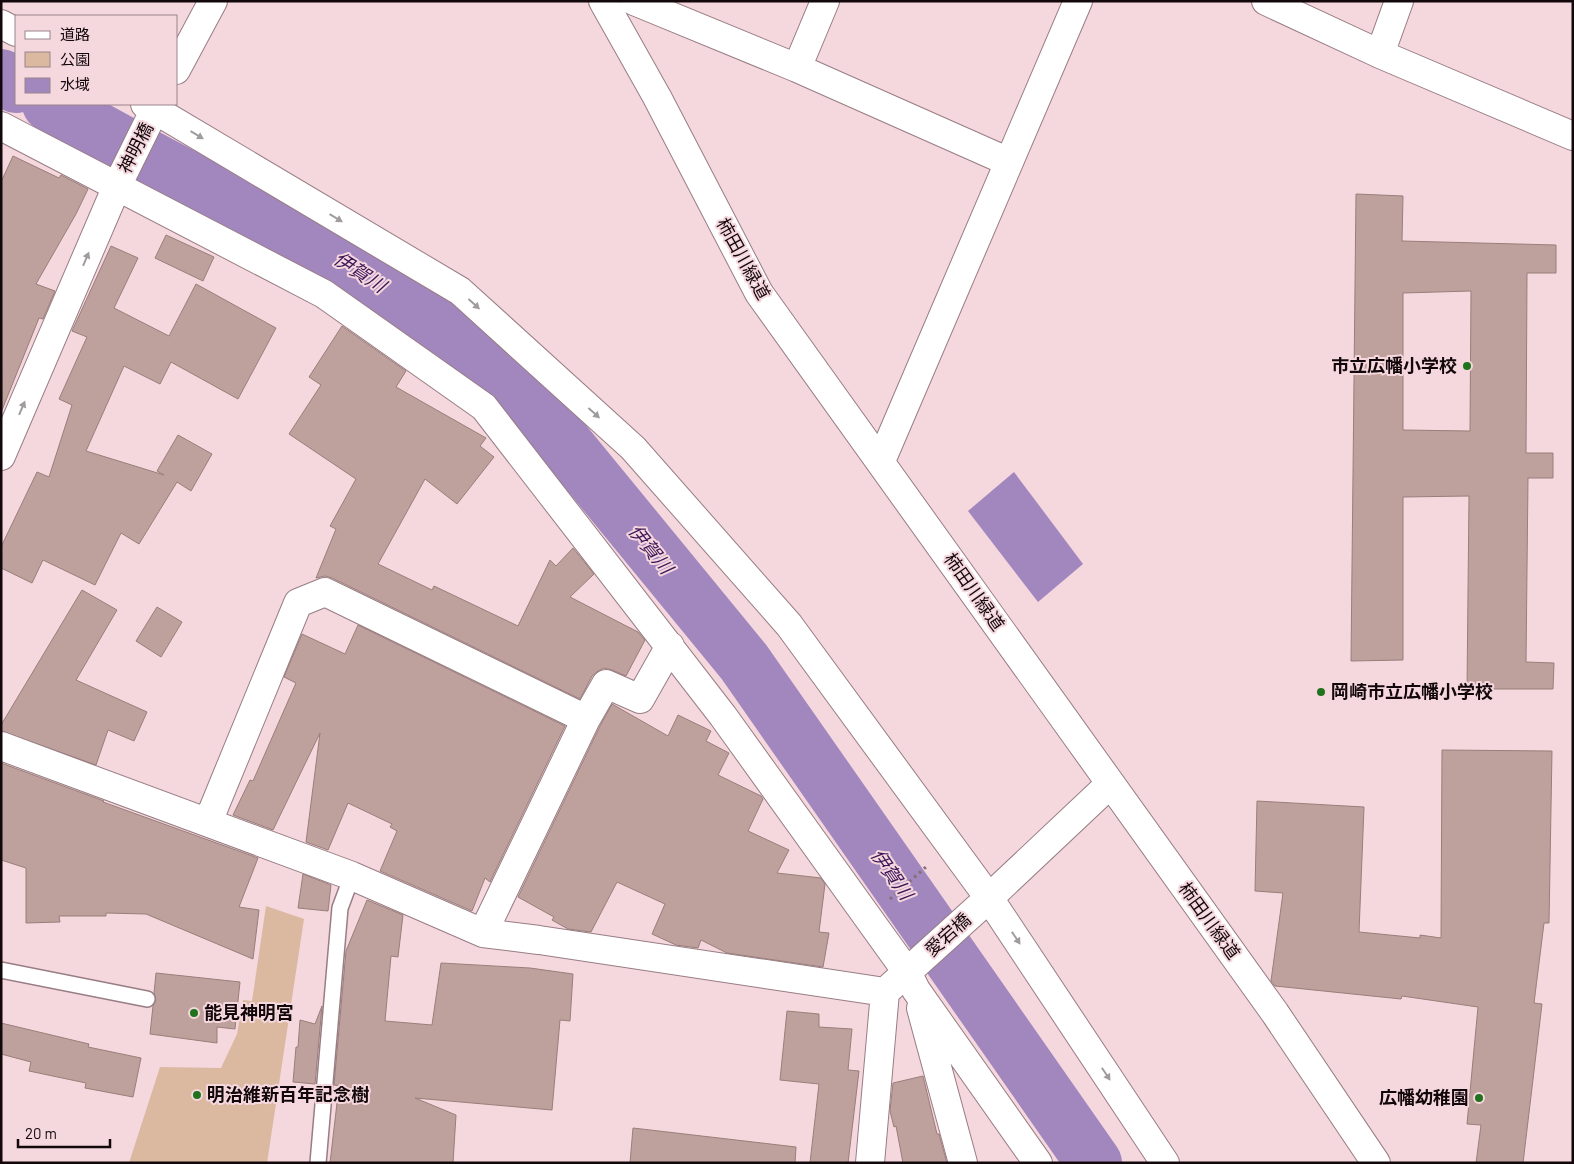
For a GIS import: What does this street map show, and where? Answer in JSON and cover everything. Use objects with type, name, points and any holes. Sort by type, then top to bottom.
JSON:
[{"type":"street","points":[[178,66],[213,1]]},
{"type":"street","name":"柿田川緑道","points":[[603,1],[657,97],[759,293],[1275,1013],[1376,1163]]},
{"type":"street","points":[[634,1],[796,68],[1009,162]]},
{"type":"street","points":[[796,68],[825,1]]},
{"type":"street","points":[[881,461],[1078,1]]},
{"type":"street","points":[[1266,1],[1380,54],[1573,136]]},
{"type":"street","points":[[1380,54],[1399,1]]},
{"type":"street","points":[[1,24],[15,31]]},
{"type":"street","points":[[153,106],[338,220],[460,291],[633,448],[789,625],[989,898],[1165,1163]]},
{"type":"street","name":"神明橋","points":[[2,454],[153,106]]},
{"type":"street","points":[[1,126],[324,294],[484,407],[723,716],[1038,1163]]},
{"type":"street","points":[[208,822],[298,603],[324,592],[586,720]]},
{"type":"street","points":[[483,933],[586,720],[606,684],[640,699],[670,646]]},
{"type":"street","points":[[1,746],[352,876],[483,933],[885,992],[870,1163]]},
{"type":"street","name":"愛宕橋","points":[[885,992],[911,981],[989,898],[1110,784]]},
{"type":"street","points":[[911,981],[964,1163]]},
{"type":"lane","points":[[318,1163],[340,908],[352,876]]},
{"type":"lane","points":[[1,970],[147,999]]},
{"type":"path","points":[[884,905],[927,865],[931,871]]},
{"type":"green space","points":[[266,906],[304,919],[267,1163],[129,1163],[160,1067],[221,1068],[237,1034],[243,1000],[252,1001]]},
{"type":"water","points":[[1014,472],[1083,564],[1038,602],[968,511]]},
{"type":"building","points":[[13,156],[59,178],[61,175],[88,189],[36,284],[55,291],[43,319],[39,318],[2,410],[1,182]]},
{"type":"building","points":[[1356,194],[1403,196],[1402,241],[1556,245],[1556,273],[1527,273],[1526,453],[1553,453],[1553,478],[1528,478],[1526,662],[1554,663],[1553,689],[1467,689],[1469,496],[1403,497],[1403,660],[1351,661]],"holes":[[[1471,291],[1470,431],[1403,430],[1403,293]]]},
{"type":"building","points":[[166,235],[214,257],[203,281],[155,258]]},
{"type":"building","points":[[111,246],[138,258],[114,308],[169,336],[196,284],[276,328],[238,399],[171,362],[160,384],[124,366],[86,451],[164,475],[157,471],[178,435],[212,454],[191,491],[177,482],[139,544],[121,533],[95,585],[43,560],[32,583],[1,568],[1,547],[37,472],[49,477],[72,405],[59,399],[87,337],[72,331]]},
{"type":"building","points":[[342,326],[406,371],[396,387],[486,438],[480,446],[494,457],[457,504],[425,479],[378,564],[432,590],[434,586],[518,626],[550,560],[556,566],[573,548],[594,574],[570,597],[638,632],[645,640],[626,676],[604,668],[598,671],[592,676],[580,699],[332,578],[325,576],[316,578],[336,529],[330,526],[356,479],[289,434],[321,385],[309,377]]},
{"type":"building","points":[[82,590],[117,610],[76,680],[147,712],[134,741],[108,730],[96,765],[1,731],[1,725]]},
{"type":"building","points":[[157,607],[182,622],[161,657],[136,641]]},
{"type":"building","points":[[358,625],[565,726],[490,882],[485,878],[472,911],[380,871],[397,831],[390,827],[392,824],[348,803],[328,850],[306,842],[320,733],[273,830],[233,815],[250,780],[253,781],[296,683],[284,677],[302,634],[345,654]]},
{"type":"building","points":[[612,704],[668,736],[678,715],[711,731],[706,741],[729,753],[718,775],[761,796],[763,799],[748,831],[789,850],[777,873],[821,878],[825,884],[819,932],[829,933],[823,967],[727,953],[701,940],[698,948],[676,945],[652,934],[665,904],[617,882],[591,932],[568,929],[552,920],[554,917],[518,897]]},
{"type":"building","points":[[1442,750],[1552,751],[1549,923],[1544,923],[1534,1003],[1542,1004],[1523,1163],[1476,1163],[1481,1125],[1467,1124],[1478,1007],[1402,996],[1401,999],[1275,986],[1271,981],[1283,893],[1255,891],[1257,801],[1364,807],[1359,932],[1420,938],[1420,935],[1441,938]]},
{"type":"building","points":[[1,763],[258,858],[239,907],[259,910],[253,959],[146,914],[106,913],[106,916],[59,916],[60,922],[26,923],[26,868],[1,860]]},
{"type":"building","points":[[303,874],[331,885],[328,911],[298,908]]},
{"type":"building","points":[[367,900],[403,915],[398,957],[391,956],[385,1021],[432,1025],[441,963],[530,968],[573,974],[570,1021],[560,1020],[552,1110],[415,1098],[456,1115],[453,1163],[330,1163],[339,1086],[334,1085],[346,951]]},
{"type":"building","name":"能見神明宮","points":[[156,973],[240,982],[235,1029],[217,1027],[217,1043],[150,1034],[153,1006],[156,1000],[154,993]]},
{"type":"building","points":[[322,1006],[315,1084],[293,1082],[300,1020],[315,1024]]},
{"type":"building","points":[[787,1011],[819,1014],[819,1027],[852,1029],[848,1070],[859,1071],[848,1163],[810,1163],[819,1084],[780,1080]]},
{"type":"building","points":[[1,1023],[89,1044],[88,1047],[141,1058],[133,1097],[85,1088],[86,1083],[29,1071],[31,1062],[1,1054]]},
{"type":"building","points":[[923,1076],[937,1134],[939,1134],[947,1163],[903,1163],[896,1126],[894,1127],[890,1111],[893,1083]]},
{"type":"building","points":[[633,1128],[796,1147],[795,1163],[630,1163]]},
{"type":"waterway","name":"伊賀川","points":[[1,77],[15,84]]},
{"type":"waterway","name":"伊賀川","points":[[52,105],[334,255],[456,335],[557,434],[744,662],[1094,1163]]},
{"type":"place","name":"市立広幡小学校","points":[[1467,366]]},
{"type":"place","name":"岡崎市立広幡小学校","points":[[1321,692]]},
{"type":"place","name":"能見神明宮","points":[[194,1013]]},
{"type":"place","name":"明治維新百年記念樹","points":[[197,1095]]},
{"type":"place","name":"広幡幼稚園","points":[[1479,1098]]}]
